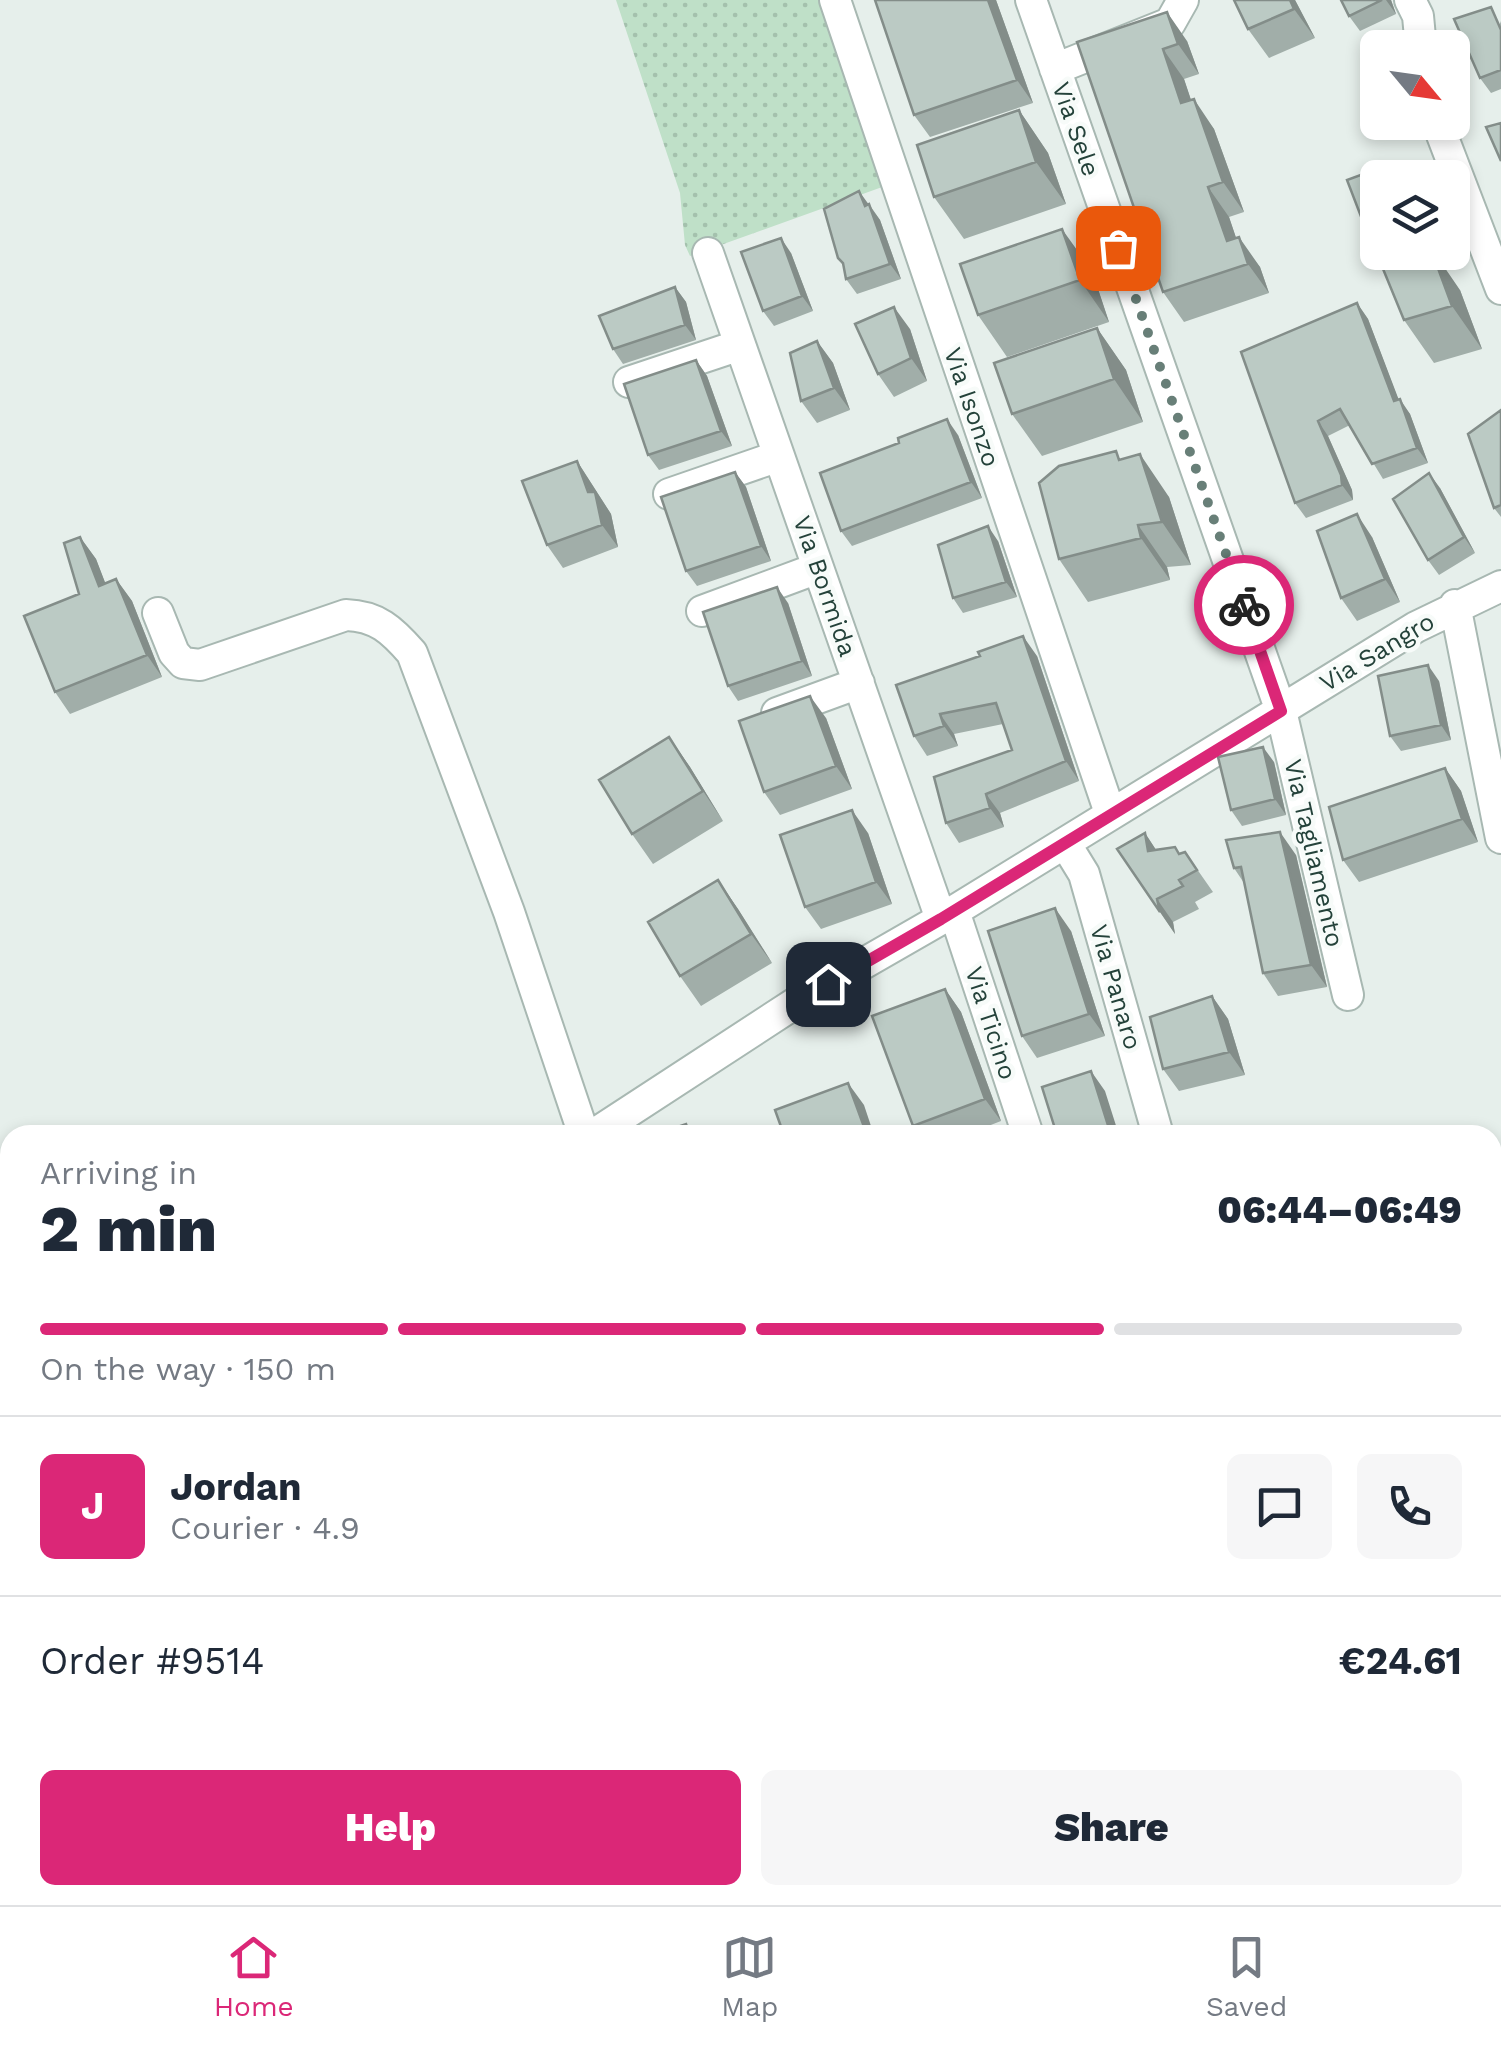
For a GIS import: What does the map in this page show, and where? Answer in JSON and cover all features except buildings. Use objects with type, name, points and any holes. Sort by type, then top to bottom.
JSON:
[{"type":"street","name":"Via Isonzo","points":[[834,0],[1110,813]]},
{"type":"street","name":"Via Sele","points":[[1031,0],[1281,711]]},
{"type":"street","points":[[1055,69],[1170,23],[1183,0]]},
{"type":"street","points":[[1410,0],[1419,30]]},
{"type":"street","points":[[1444,140],[1501,289]]},
{"type":"street","name":"Via Bormida","points":[[708,253],[859,683],[948,915]]},
{"type":"street","points":[[630,382],[740,345]]},
{"type":"street","points":[[669,494],[779,456]]},
{"type":"street","points":[[702,611],[818,568]]},
{"type":"street","name":"Via Sangro","points":[[607,1125],[800,1000],[948,915],[1110,813],[1455,605],[1501,586]]},
{"type":"street","points":[[1455,605],[1501,838]]},
{"type":"street","points":[[158,613],[182,663],[200,665],[346,616],[369,616],[393,632],[412,653],[588,1125]]},
{"type":"street","points":[[751,723],[859,683]]},
{"type":"street","name":"Via Tagliamento","points":[[1281,711],[1348,995]]},
{"type":"street","name":"Via Panaro","points":[[1065,843],[1084,874],[1155,1125]]},
{"type":"street","name":"Via Ticino","points":[[948,915],[1024,1125]]},
{"type":"green space","points":[[616,0],[829,0],[885,186],[690,256],[685,245],[680,193]]},
{"type":"way so far","points":[[1118,248],[1244,605]]},
{"type":"route","points":[[828,984],[1281,711],[1244,605]]}]
